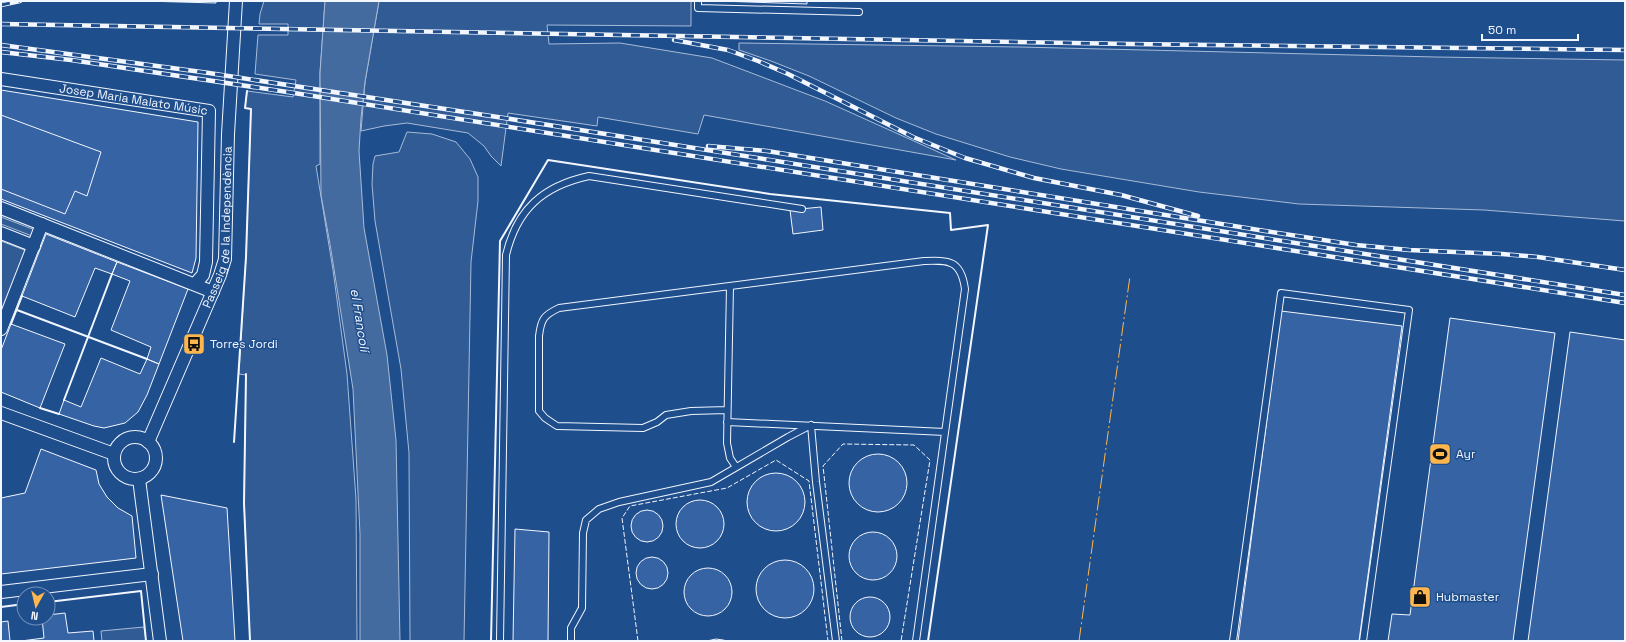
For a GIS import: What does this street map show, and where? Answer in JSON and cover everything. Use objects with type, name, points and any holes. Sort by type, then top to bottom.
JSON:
[{"type":"street","name":"Passeig de la Independència","points":[[148,442],[213,292],[225,259],[228,134],[236,1]]},
{"type":"street","name":"Josep Maria Malato Músic","points":[[1,79],[209,111],[206,262],[203,276],[195,284]]},
{"type":"street","points":[[1,208],[213,292]]},
{"type":"street","points":[[1,329],[42,224]]},
{"type":"street","points":[[1,233],[34,246]]},
{"type":"street","points":[[1,413],[114,454]]},
{"type":"street","points":[[130,437],[139,438],[148,442],[155,452],[155,464],[148,475],[139,480],[129,479],[119,474],[114,464],[114,454],[121,442],[130,437]]},
{"type":"street","points":[[139,480],[160,641]]},
{"type":"street","points":[[1,592],[152,574]]},
{"type":"lane","points":[[698,1],[698,8],[859,12]]},
{"type":"lane","points":[[500,641],[506,255],[510,240],[522,216],[533,202],[547,191],[589,176],[802,209]]},
{"type":"lane","points":[[727,410],[691,411],[666,415],[657,422],[643,428],[557,426],[545,418],[539,411],[540,324],[548,313],[559,308],[924,261],[946,260],[957,266],[963,277],[965,289],[916,641]]},
{"type":"lane","points":[[730,286],[727,443],[730,458],[736,467]]},
{"type":"lane","points":[[1233,641],[1281,293],[1409,310],[1363,641]]},
{"type":"lane","points":[[727,422],[945,432]]},
{"type":"lane","points":[[571,641],[571,628],[582,608],[583,533],[586,520],[599,509],[619,502],[711,482],[788,437],[811,426]]},
{"type":"lane","points":[[811,426],[816,482],[836,641]]},
{"type":"shaded area","points":[[264,1],[325,1],[320,73],[320,164],[316,166],[333,270],[347,374],[356,499],[357,641],[250,641],[244,503],[246,375],[239,374],[246,257],[251,109],[245,108],[247,91],[293,97],[296,80],[255,74],[258,35],[288,35],[288,24],[259,24]]},
{"type":"shaded area","points":[[379,1],[691,1],[691,26],[547,25],[549,44],[620,43],[712,58],[825,101],[956,160],[704,115],[698,134],[598,117],[597,126],[508,113],[501,166],[484,146],[468,133],[407,123],[361,131],[365,82]]},
{"type":"shaded area","points":[[739,43],[1020,47],[1625,60],[1625,221],[1484,210],[1299,204],[1199,192],[1061,169],[1010,157],[936,134],[896,118],[809,76],[739,50]]},
{"type":"shaded area","points":[[407,132],[432,134],[456,142],[470,159],[478,177],[478,201],[471,262],[464,641],[410,641],[409,453],[401,369],[375,221],[372,184],[375,156],[399,152]]},
{"type":"shaded area","points":[[1,217],[35,230],[32,236],[1,224]]},
{"type":"shaded area","points":[[1,241],[27,251],[1,316]]},
{"type":"shaded area","points":[[144,627],[146,641],[102,641],[101,631]]},
{"type":"water","name":"el Francolí","points":[[325,1],[379,1],[365,82],[359,151],[364,228],[387,355],[396,440],[400,641],[360,641],[360,534],[353,389],[321,195],[320,73]]},
{"type":"building","points":[[144,1],[216,1],[216,3]]},
{"type":"building","points":[[719,1],[807,1],[807,4]]},
{"type":"building","points":[[1,90],[198,122],[196,258],[192,273],[1,199]]},
{"type":"building","points":[[1,115],[101,152],[87,196],[75,191],[65,214],[1,189]]},
{"type":"building","points":[[821,207],[823,230],[793,234],[790,210]]},
{"type":"building","points":[[46,234],[117,262],[112,274],[95,268],[75,317],[22,296]]},
{"type":"building","points":[[117,262],[188,289],[159,364],[147,359],[151,347],[111,330],[130,281],[112,274]]},
{"type":"building","points":[[1281,311],[1402,326],[1359,641],[1238,641]]},
{"type":"building","points":[[1450,318],[1555,333],[1513,641],[1388,641],[1392,614],[1410,615]]},
{"type":"building","points":[[11,324],[65,344],[40,408],[1,392],[1,350]]},
{"type":"building","points":[[1570,332],[1625,340],[1625,641],[1528,641]]},
{"type":"building","points":[[101,358],[140,374],[147,359],[159,364],[147,395],[138,412],[125,423],[104,428],[59,414],[64,400],[81,407]]},
{"type":"building","points":[[41,449],[96,470],[99,484],[107,497],[118,508],[132,516],[136,558],[1,574],[1,498],[25,493]]},
{"type":"building","points":[[872,454],[884,454],[899,462],[907,477],[907,489],[899,504],[884,512],[872,512],[857,504],[849,489],[849,477],[857,462]]},
{"type":"building","points":[[770,473],[782,473],[797,481],[805,496],[805,508],[797,523],[782,531],[770,531],[755,523],[747,508],[747,496],[755,481]]},
{"type":"building","points":[[161,495],[227,508],[235,641],[183,641]]},
{"type":"building","points":[[695,500],[705,500],[717,507],[724,519],[724,529],[717,541],[705,548],[695,548],[687,544],[680,537],[676,529],[676,519],[680,511],[687,504]]},
{"type":"building","points":[[644,510],[650,510],[660,517],[663,526],[662,532],[656,539],[650,542],[644,542],[634,535],[631,529],[631,523],[638,513]]},
{"type":"building","points":[[515,529],[549,532],[548,641],[513,641]]},
{"type":"building","points":[[868,532],[878,532],[890,539],[897,551],[897,561],[890,573],[878,580],[868,580],[860,576],[853,569],[849,561],[849,551],[853,543],[860,536]]},
{"type":"building","points":[[649,557],[655,557],[665,564],[668,573],[667,579],[661,586],[655,589],[649,589],[639,582],[636,576],[636,570],[643,560]]},
{"type":"building","points":[[779,560],[791,560],[806,568],[814,583],[814,595],[806,610],[791,618],[779,618],[764,610],[756,595],[756,583],[764,568]]},
{"type":"building","points":[[703,568],[713,568],[725,575],[732,587],[732,597],[725,609],[713,616],[703,616],[695,612],[688,605],[684,597],[684,587],[688,579],[695,572]]},
{"type":"building","points":[[870,597],[878,599],[884,603],[888,609],[890,617],[888,625],[884,631],[878,635],[870,637],[862,635],[856,631],[852,625],[850,617],[852,609],[856,603],[862,599]]},
{"type":"building","points":[[65,613],[68,633],[93,631],[94,641],[21,641],[44,638],[43,626],[56,626],[56,614]]},
{"type":"building","points":[[8,621],[10,641],[1,641],[1,622]]},
{"type":"building","points":[[716,639],[723,640],[727,641],[707,641]]},
{"type":"railway","points":[[1,5],[20,1]]},
{"type":"railway","points":[[1,24],[1130,44],[1625,50]]},
{"type":"railway","points":[[674,40],[728,50],[758,61],[788,74],[913,137],[965,158],[1034,178],[1121,195],[1198,216]]},
{"type":"railway","points":[[1,45],[209,73],[504,118],[1625,295]]},
{"type":"railway","points":[[1,52],[71,60],[294,93],[1625,303]]},
{"type":"railway","points":[[708,146],[767,151],[1356,245],[1409,250],[1538,257],[1625,270]]},
{"type":"fence","points":[[842,641],[823,466],[843,444],[914,445],[930,460],[901,641]]},
{"type":"fence","points":[[638,641],[622,518],[630,506],[727,488],[776,460],[809,481],[828,641]]},
{"type":"wall","points":[[234,442],[246,257],[251,109],[245,108],[247,91]]},
{"type":"wall","points":[[491,641],[500,241],[548,160],[770,194],[950,213],[951,230],[988,225],[928,641]]},
{"type":"wall","points":[[64,400],[112,274]]},
{"type":"wall","points":[[11,324],[22,296]]},
{"type":"wall","points":[[17,310],[147,359]]},
{"type":"wall","points":[[246,374],[244,503],[250,641]]},
{"type":"wall","points":[[40,408],[59,414]]},
{"type":"wall","points":[[56,601],[141,591],[146,641]]},
{"type":"wall","points":[[1,607],[16,605]]},
{"type":"power","points":[[1079,641],[1130,276]]},
{"type":"place","name":"Torres Jordi","points":[[194,344]]},
{"type":"place","name":"Ayr","points":[[1440,454]]},
{"type":"place","name":"Hubmaster","points":[[1420,597]]}]
